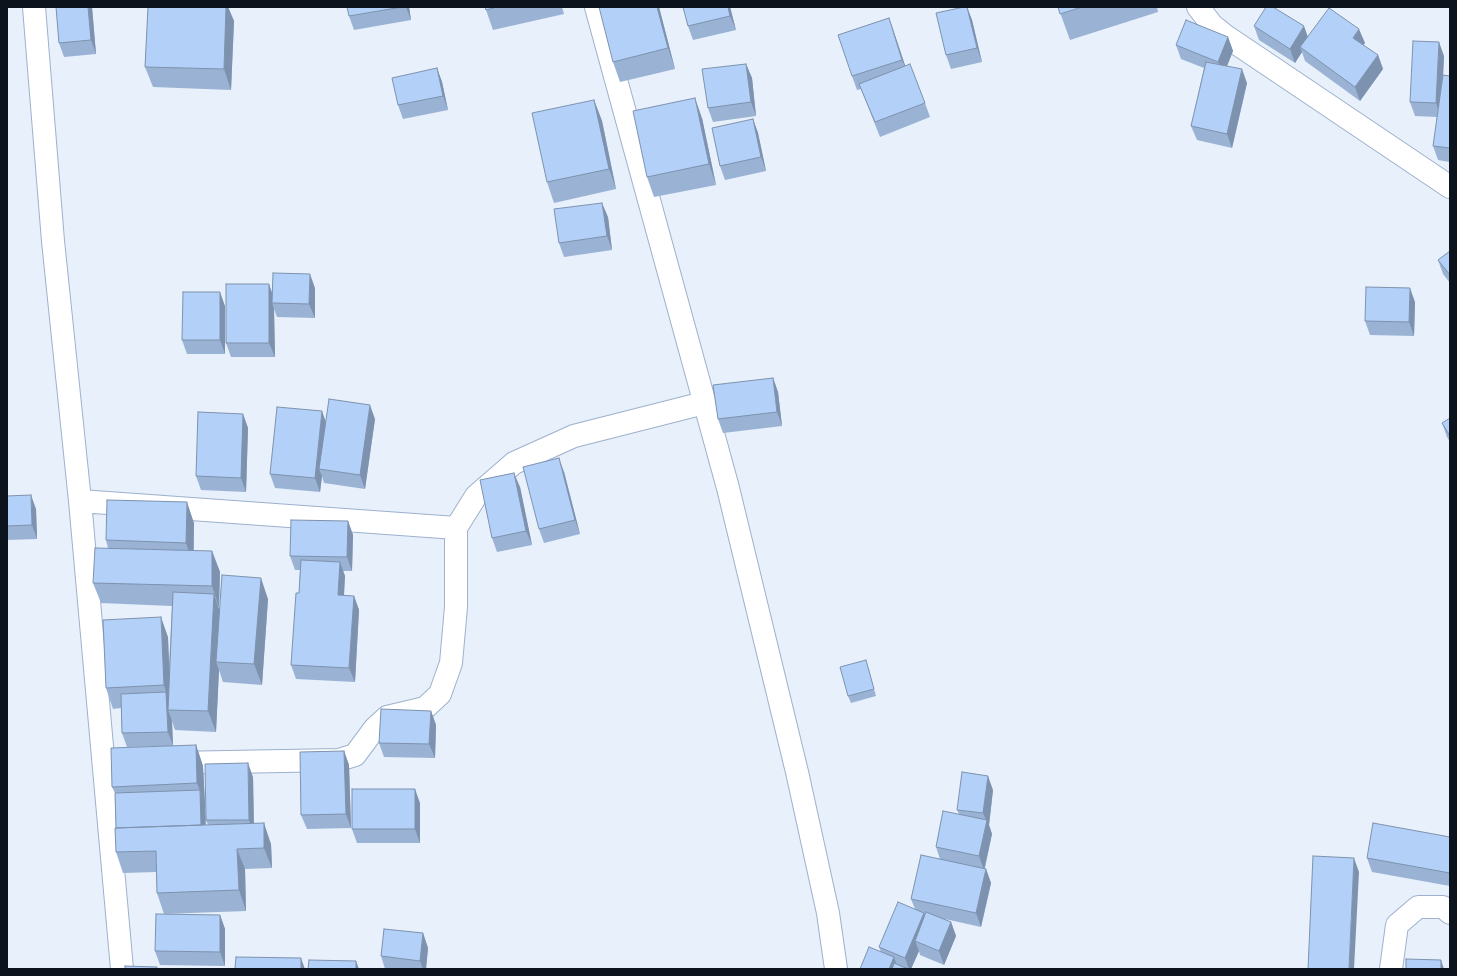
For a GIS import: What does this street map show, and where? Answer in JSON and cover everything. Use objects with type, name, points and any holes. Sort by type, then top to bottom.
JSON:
[{"type":"street","points":[[34,7],[53,241],[80,501],[113,764],[122,969]]},
{"type":"street","points":[[596,7],[728,488],[797,772],[828,913],[836,969]]},
{"type":"street","points":[[1198,7],[1212,25],[1227,37],[1450,188]]},
{"type":"street","points":[[152,763],[344,759],[356,755],[375,728],[387,717],[425,708],[440,694],[451,663],[456,606],[456,528],[476,496],[514,463],[574,436],[704,403]]},
{"type":"street","points":[[80,501],[456,528]]},
{"type":"street","points":[[1391,969],[1397,925],[1418,907],[1443,907],[1450,913]]},
{"type":"building","points":[[56,7],[88,7],[91,40],[59,43]]},
{"type":"building","points":[[148,7],[226,7],[224,69],[145,67]]},
{"type":"building","points":[[347,7],[402,7],[349,16]]},
{"type":"building","points":[[485,7],[497,7],[486,10]]},
{"type":"building","points":[[599,7],[657,7],[668,48],[613,62]]},
{"type":"building","points":[[683,7],[728,7],[730,16],[688,26]]},
{"type":"building","points":[[967,7],[977,48],[946,55],[936,13]]},
{"type":"building","points":[[1058,7],[1082,7],[1060,14]]},
{"type":"building","points":[[1266,7],[1273,7],[1304,26],[1290,49],[1254,26]]},
{"type":"building","points":[[1329,8],[1359,29],[1353,38],[1378,55],[1355,87],[1300,47]]},
{"type":"building","points":[[889,18],[902,60],[852,76],[838,35]]},
{"type":"building","points":[[1186,20],[1228,37],[1218,62],[1176,45]]},
{"type":"building","points":[[1413,41],[1439,42],[1436,103],[1410,102]]},
{"type":"building","points":[[1206,62],[1242,69],[1227,134],[1191,126]]},
{"type":"building","points":[[746,64],[751,102],[708,108],[702,69]]},
{"type":"building","points":[[910,64],[925,103],[875,122],[859,84]]},
{"type":"building","points":[[437,68],[443,96],[398,105],[392,78]]},
{"type":"building","points":[[1443,75],[1450,76],[1450,148],[1433,146]]},
{"type":"building","points":[[695,98],[709,164],[647,177],[633,111]]},
{"type":"building","points":[[594,100],[609,169],[547,182],[532,113]]},
{"type":"building","points":[[753,119],[761,157],[720,166],[712,128]]},
{"type":"building","points":[[602,203],[607,236],[559,243],[554,209]]},
{"type":"building","points":[[1450,251],[1450,275],[1438,260]]},
{"type":"building","points":[[273,273],[310,274],[309,304],[272,303]]},
{"type":"building","points":[[226,284],[269,284],[269,343],[226,343]]},
{"type":"building","points":[[1366,287],[1410,288],[1409,322],[1365,321]]},
{"type":"building","points":[[183,292],[220,292],[220,340],[182,340]]},
{"type":"building","points":[[773,378],[777,412],[718,419],[713,385]]},
{"type":"building","points":[[329,399],[370,405],[360,475],[319,469]]},
{"type":"building","points":[[277,407],[322,411],[315,478],[270,474]]},
{"type":"building","points":[[198,412],[243,414],[241,478],[196,476]]},
{"type":"building","points":[[1450,418],[1450,436],[1442,423]]},
{"type":"building","points":[[559,458],[575,520],[539,529],[523,467]]},
{"type":"building","points":[[514,473],[526,531],[492,538],[480,480]]},
{"type":"building","points":[[31,495],[32,525],[7,526],[7,496]]},
{"type":"building","points":[[107,500],[187,502],[186,543],[106,540]]},
{"type":"building","points":[[291,520],[348,521],[347,557],[290,556]]},
{"type":"building","points":[[95,548],[212,551],[212,586],[93,583]]},
{"type":"building","points":[[301,560],[340,562],[338,595],[354,596],[349,668],[291,665],[296,593],[299,593]]},
{"type":"building","points":[[222,575],[261,578],[254,664],[216,662]]},
{"type":"building","points":[[173,592],[214,594],[208,711],[168,710]]},
{"type":"building","points":[[161,617],[164,685],[106,688],[103,620]]},
{"type":"building","points":[[866,660],[874,689],[848,696],[840,667]]},
{"type":"building","points":[[166,692],[168,732],[122,733],[121,694]]},
{"type":"building","points":[[381,709],[431,711],[429,744],[379,743]]},
{"type":"building","points":[[196,745],[197,783],[112,787],[111,748]]},
{"type":"building","points":[[344,751],[346,814],[301,815],[300,752]]},
{"type":"building","points":[[248,763],[249,820],[206,820],[205,764]]},
{"type":"building","points":[[962,772],[988,776],[983,813],[957,810]]},
{"type":"building","points":[[352,789],[415,789],[415,829],[352,829]]},
{"type":"building","points":[[200,790],[201,825],[116,828],[115,793]]},
{"type":"building","points":[[943,811],[987,820],[979,856],[936,847]]},
{"type":"building","points":[[264,823],[264,848],[237,849],[239,890],[157,893],[156,851],[116,852],[115,828]]},
{"type":"building","points":[[1373,823],[1450,837],[1450,873],[1367,858]]},
{"type":"building","points":[[921,855],[986,869],[976,913],[911,899]]},
{"type":"building","points":[[1313,856],[1354,858],[1349,969],[1308,969]]},
{"type":"building","points":[[898,902],[924,913],[905,958],[879,947]]},
{"type":"building","points":[[926,912],[951,922],[939,951],[915,941]]},
{"type":"building","points":[[156,914],[220,915],[220,952],[155,951]]},
{"type":"building","points":[[384,929],[423,933],[420,961],[381,956]]},
{"type":"building","points":[[869,947],[894,957],[889,969],[860,969]]},
{"type":"building","points":[[236,957],[301,958],[301,969],[235,969]]},
{"type":"building","points":[[1406,959],[1441,960],[1441,969],[1406,969]]},
{"type":"building","points":[[309,960],[356,961],[356,969],[308,969]]},
{"type":"building","points":[[894,963],[908,969],[892,969]]},
{"type":"building","points":[[125,966],[157,967],[157,969],[125,969]]}]
